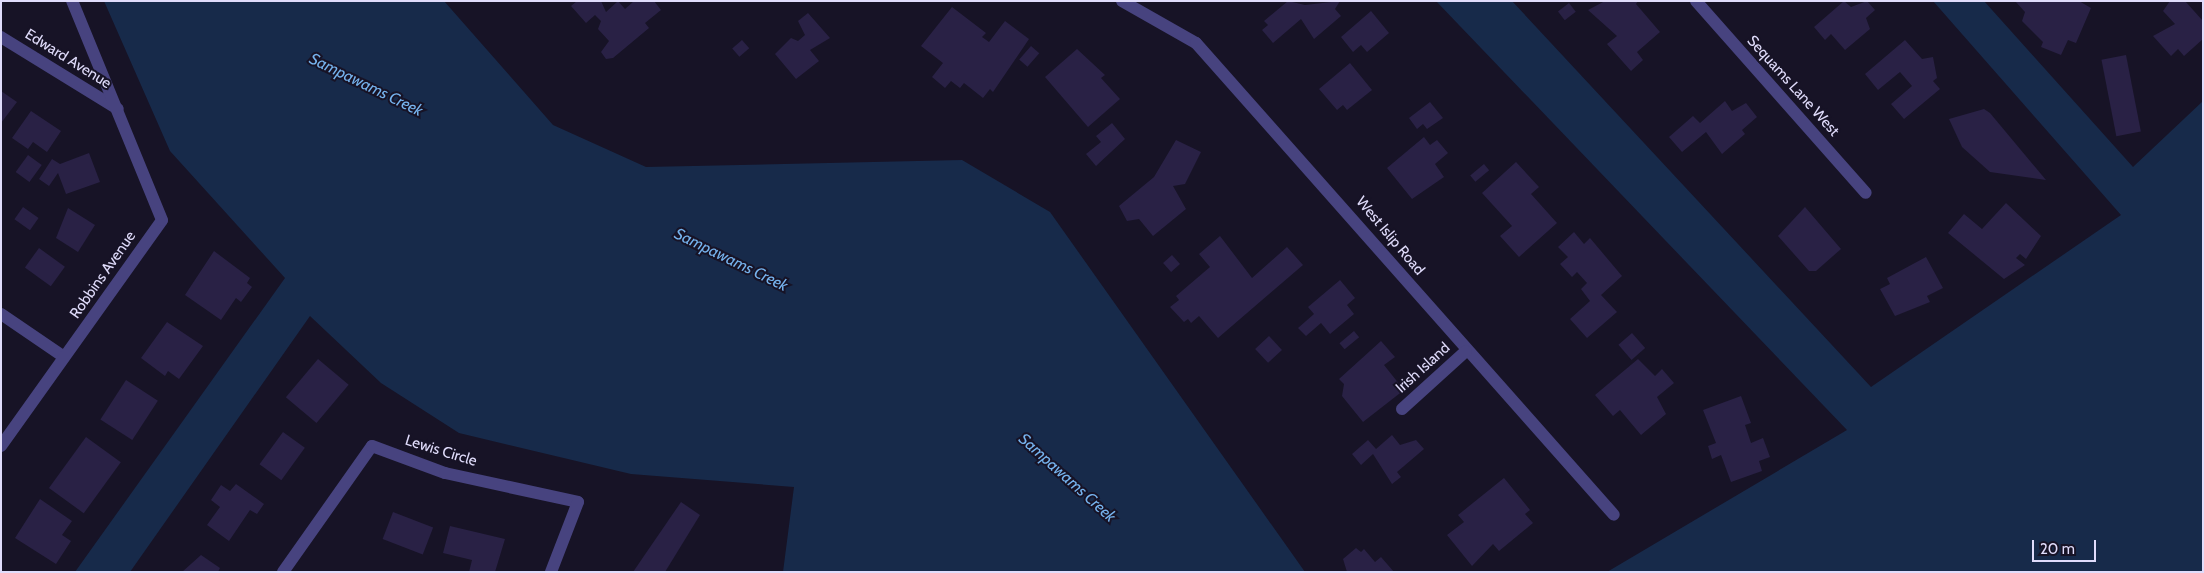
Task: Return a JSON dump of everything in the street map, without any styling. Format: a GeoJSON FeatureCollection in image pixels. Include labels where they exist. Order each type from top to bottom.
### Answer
{"type":"FeatureCollection","features":[{"type":"Feature","properties":{"kind":"street"},"geometry":{"type":"LineString","coordinates":[[72,1],[118,109]]}},
{"type":"Feature","properties":{"kind":"street","name":"West Islip Road"},"geometry":{"type":"LineString","coordinates":[[1122,1],[1196,43],[1328,188],[1466,351],[1614,515]]}},
{"type":"Feature","properties":{"kind":"street","name":"Sequams Lane West"},"geometry":{"type":"LineString","coordinates":[[1696,1],[1866,193]]}},
{"type":"Feature","properties":{"kind":"street","name":"Edward Avenue"},"geometry":{"type":"LineString","coordinates":[[1,37],[118,109]]}},
{"type":"Feature","properties":{"kind":"street","name":"Robbins Avenue"},"geometry":{"type":"LineString","coordinates":[[1,446],[162,220],[118,109]]}},
{"type":"Feature","properties":{"kind":"street"},"geometry":{"type":"LineString","coordinates":[[1,314],[64,357]]}},
{"type":"Feature","properties":{"kind":"street","name":"Irish Island"},"geometry":{"type":"LineString","coordinates":[[1402,408],[1466,351]]}},
{"type":"Feature","properties":{"kind":"street","name":"Lewis Circle"},"geometry":{"type":"LineString","coordinates":[[283,572],[372,446],[445,472],[578,502],[551,572]]}},
{"type":"Feature","properties":{"kind":"water","name":"Sampawams Creek"},"geometry":{"type":"Polygon","coordinates":[[[104,1],[444,1],[553,125],[646,167],[962,160],[1050,212],[1305,572],[783,572],[794,487],[631,474],[459,433],[381,383],[310,316],[130,572],[75,572],[285,278],[170,151],[104,1]]]}},
{"type":"Feature","properties":{"kind":"water"},"geometry":{"type":"Polygon","coordinates":[[[1436,1],[1512,1],[1871,387],[2121,215],[1933,1],[1984,1],[2133,167],[2203,101],[2203,572],[1607,572],[1847,430],[1436,1]]]}},
{"type":"Feature","properties":{"kind":"building"},"geometry":{"type":"Polygon","coordinates":[[[577,1],[601,1],[606,12],[618,1],[625,9],[634,1],[654,1],[661,10],[645,23],[649,28],[613,58],[606,59],[601,52],[609,41],[598,29],[601,21],[595,15],[586,23],[571,6],[577,1]]]}},
{"type":"Feature","properties":{"kind":"building"},"geometry":{"type":"Polygon","coordinates":[[[1288,1],[1305,5],[1340,1],[1335,9],[1341,16],[1314,39],[1301,19],[1273,43],[1262,30],[1268,25],[1264,21],[1288,1]]]}},
{"type":"Feature","properties":{"kind":"building"},"geometry":{"type":"Polygon","coordinates":[[[1605,1],[1638,1],[1636,4],[1660,32],[1637,52],[1643,60],[1631,71],[1607,44],[1617,36],[1588,10],[1605,1]]]}},
{"type":"Feature","properties":{"kind":"building"},"geometry":{"type":"Polygon","coordinates":[[[1844,1],[1851,7],[1867,1],[1875,10],[1866,18],[1870,29],[1845,50],[1831,34],[1825,40],[1814,27],[1844,1]]]}},
{"type":"Feature","properties":{"kind":"building"},"geometry":{"type":"Polygon","coordinates":[[[2015,1],[2079,1],[2091,8],[2076,43],[2068,40],[2061,55],[2041,47],[2043,42],[2022,21],[2025,12],[2015,1]]]}},
{"type":"Feature","properties":{"kind":"building"},"geometry":{"type":"Polygon","coordinates":[[[2170,1],[2185,1],[2203,21],[2203,39],[2184,56],[2178,49],[2171,56],[2153,36],[2175,24],[2163,11],[2170,1]]]}},
{"type":"Feature","properties":{"kind":"building"},"geometry":{"type":"Polygon","coordinates":[[[1569,3],[1576,12],[1565,20],[1558,12],[1569,3]]]}},
{"type":"Feature","properties":{"kind":"building"},"geometry":{"type":"Polygon","coordinates":[[[952,7],[986,33],[982,37],[989,42],[1005,21],[1029,39],[993,92],[990,89],[983,98],[964,83],[960,88],[951,81],[945,88],[932,77],[943,63],[921,46],[952,7]]]}},
{"type":"Feature","properties":{"kind":"building"},"geometry":{"type":"Polygon","coordinates":[[[1371,11],[1389,33],[1367,52],[1361,45],[1353,52],[1341,37],[1371,11]]]}},
{"type":"Feature","properties":{"kind":"building"},"geometry":{"type":"Polygon","coordinates":[[[808,13],[830,38],[810,50],[819,61],[796,79],[775,54],[791,38],[798,41],[805,35],[798,21],[808,13]]]}},
{"type":"Feature","properties":{"kind":"building"},"geometry":{"type":"Polygon","coordinates":[[[742,40],[749,48],[739,57],[732,49],[742,40]]]}},
{"type":"Feature","properties":{"kind":"building"},"geometry":{"type":"Polygon","coordinates":[[[1905,40],[1922,59],[1933,57],[1937,78],[1933,81],[1940,89],[1904,119],[1891,104],[1912,86],[1900,72],[1878,90],[1865,74],[1905,40]]]}},
{"type":"Feature","properties":{"kind":"building"},"geometry":{"type":"Polygon","coordinates":[[[1031,46],[1039,53],[1027,67],[1019,60],[1031,46]]]}},
{"type":"Feature","properties":{"kind":"building"},"geometry":{"type":"Polygon","coordinates":[[[1077,49],[1105,75],[1101,78],[1120,99],[1088,127],[1045,77],[1077,49]]]}},
{"type":"Feature","properties":{"kind":"building"},"geometry":{"type":"Polygon","coordinates":[[[2126,55],[2141,132],[2116,136],[2101,60],[2126,55]]]}},
{"type":"Feature","properties":{"kind":"building"},"geometry":{"type":"Polygon","coordinates":[[[1350,63],[1372,90],[1347,110],[1343,105],[1337,110],[1319,89],[1350,63]]]}},
{"type":"Feature","properties":{"kind":"building"},"geometry":{"type":"Polygon","coordinates":[[[1,91],[17,102],[1,123],[1,91]]]}},
{"type":"Feature","properties":{"kind":"building"},"geometry":{"type":"Polygon","coordinates":[[[1725,101],[1732,111],[1746,103],[1757,117],[1742,130],[1745,134],[1722,154],[1706,132],[1682,152],[1669,137],[1693,116],[1700,123],[1725,101]]]}},
{"type":"Feature","properties":{"kind":"building"},"geometry":{"type":"Polygon","coordinates":[[[1430,102],[1443,118],[1427,129],[1423,124],[1417,129],[1409,118],[1430,102]]]}},
{"type":"Feature","properties":{"kind":"building"},"geometry":{"type":"Polygon","coordinates":[[[1984,109],[1990,113],[2046,180],[1990,172],[1962,147],[1949,119],[1984,109]]]}},
{"type":"Feature","properties":{"kind":"building"},"geometry":{"type":"Polygon","coordinates":[[[31,111],[61,131],[47,152],[33,142],[28,149],[12,138],[31,111]]]}},
{"type":"Feature","properties":{"kind":"building"},"geometry":{"type":"Polygon","coordinates":[[[1112,123],[1125,139],[1096,166],[1086,154],[1101,142],[1096,136],[1112,123]]]}},
{"type":"Feature","properties":{"kind":"building"},"geometry":{"type":"Polygon","coordinates":[[[1424,137],[1430,145],[1437,140],[1448,153],[1435,164],[1444,177],[1412,199],[1387,168],[1424,137]]]}},
{"type":"Feature","properties":{"kind":"building"},"geometry":{"type":"Polygon","coordinates":[[[1176,140],[1201,152],[1185,184],[1173,186],[1186,209],[1153,236],[1139,219],[1127,221],[1119,206],[1154,177],[1176,140]]]}},
{"type":"Feature","properties":{"kind":"building"},"geometry":{"type":"Polygon","coordinates":[[[89,153],[100,182],[66,194],[58,173],[49,186],[39,179],[52,159],[60,164],[89,153]]]}},
{"type":"Feature","properties":{"kind":"building"},"geometry":{"type":"Polygon","coordinates":[[[28,155],[42,165],[29,182],[16,172],[28,155]]]}},
{"type":"Feature","properties":{"kind":"building"},"geometry":{"type":"Polygon","coordinates":[[[1516,162],[1539,187],[1531,194],[1557,223],[1519,257],[1500,236],[1512,226],[1482,193],[1516,162]]]}},
{"type":"Feature","properties":{"kind":"building"},"geometry":{"type":"Polygon","coordinates":[[[1484,164],[1489,170],[1475,182],[1470,176],[1484,164]]]}},
{"type":"Feature","properties":{"kind":"building"},"geometry":{"type":"Polygon","coordinates":[[[2006,203],[2041,236],[2026,259],[2020,254],[2016,258],[2025,265],[2004,279],[1948,233],[1964,214],[1982,229],[2006,203]]]}},
{"type":"Feature","properties":{"kind":"building"},"geometry":{"type":"Polygon","coordinates":[[[23,207],[39,218],[30,230],[14,219],[23,207]]]}},
{"type":"Feature","properties":{"kind":"building"},"geometry":{"type":"Polygon","coordinates":[[[1805,207],[1841,249],[1816,271],[1809,271],[1778,236],[1805,207]]]}},
{"type":"Feature","properties":{"kind":"building"},"geometry":{"type":"Polygon","coordinates":[[[68,208],[95,225],[78,252],[56,238],[68,208]]]}},
{"type":"Feature","properties":{"kind":"building"},"geometry":{"type":"Polygon","coordinates":[[[1574,232],[1584,244],[1590,238],[1622,276],[1601,295],[1617,312],[1587,338],[1570,319],[1590,301],[1581,289],[1587,283],[1577,272],[1572,277],[1560,264],[1568,257],[1558,247],[1574,232]]]}},
{"type":"Feature","properties":{"kind":"building"},"geometry":{"type":"Polygon","coordinates":[[[1220,236],[1252,278],[1287,247],[1303,265],[1218,338],[1199,316],[1191,323],[1188,319],[1184,322],[1170,307],[1179,300],[1176,296],[1210,267],[1199,254],[1220,236]]]}},
{"type":"Feature","properties":{"kind":"building"},"geometry":{"type":"Polygon","coordinates":[[[39,248],[65,267],[51,286],[25,267],[39,248]]]}},
{"type":"Feature","properties":{"kind":"building"},"geometry":{"type":"Polygon","coordinates":[[[214,251],[250,278],[247,283],[252,287],[241,302],[236,298],[221,320],[185,295],[214,251]]]}},
{"type":"Feature","properties":{"kind":"building"},"geometry":{"type":"Polygon","coordinates":[[[1172,255],[1180,264],[1171,272],[1163,263],[1172,255]]]}},
{"type":"Feature","properties":{"kind":"building"},"geometry":{"type":"Polygon","coordinates":[[[1926,257],[1943,288],[1927,296],[1930,302],[1895,316],[1880,289],[1890,284],[1887,278],[1926,257]]]}},
{"type":"Feature","properties":{"kind":"building"},"geometry":{"type":"Polygon","coordinates":[[[1340,280],[1355,298],[1347,305],[1354,314],[1330,334],[1321,323],[1306,336],[1298,328],[1314,314],[1308,307],[1340,280]]]}},
{"type":"Feature","properties":{"kind":"building"},"geometry":{"type":"Polygon","coordinates":[[[167,322],[203,346],[179,379],[168,371],[165,376],[141,358],[167,322]]]}},
{"type":"Feature","properties":{"kind":"building"},"geometry":{"type":"Polygon","coordinates":[[[1354,331],[1359,337],[1345,349],[1339,343],[1354,331]]]}},
{"type":"Feature","properties":{"kind":"building"},"geometry":{"type":"Polygon","coordinates":[[[1632,333],[1645,348],[1632,360],[1618,345],[1632,333]]]}},
{"type":"Feature","properties":{"kind":"building"},"geometry":{"type":"Polygon","coordinates":[[[1269,336],[1282,350],[1268,363],[1255,349],[1269,336]]]}},
{"type":"Feature","properties":{"kind":"building"},"geometry":{"type":"Polygon","coordinates":[[[1381,341],[1395,357],[1384,365],[1404,390],[1363,422],[1342,396],[1344,384],[1339,379],[1381,341]]]}},
{"type":"Feature","properties":{"kind":"building"},"geometry":{"type":"Polygon","coordinates":[[[318,359],[349,385],[317,423],[286,397],[318,359]]]}},
{"type":"Feature","properties":{"kind":"building"},"geometry":{"type":"Polygon","coordinates":[[[1638,359],[1655,376],[1662,369],[1674,383],[1657,397],[1666,414],[1641,435],[1620,410],[1613,416],[1595,395],[1638,359]]]}},
{"type":"Feature","properties":{"kind":"building"},"geometry":{"type":"Polygon","coordinates":[[[126,380],[158,401],[132,440],[100,419],[126,380]]]}},
{"type":"Feature","properties":{"kind":"building"},"geometry":{"type":"Polygon","coordinates":[[[1741,396],[1751,423],[1745,425],[1751,443],[1763,438],[1770,457],[1759,461],[1762,471],[1731,482],[1721,455],[1712,459],[1708,446],[1716,443],[1703,410],[1741,396]]]}},
{"type":"Feature","properties":{"kind":"building"},"geometry":{"type":"Polygon","coordinates":[[[283,432],[305,448],[281,480],[259,464],[283,432]]]}},
{"type":"Feature","properties":{"kind":"building"},"geometry":{"type":"Polygon","coordinates":[[[1392,435],[1400,445],[1416,440],[1424,449],[1397,472],[1401,477],[1392,484],[1373,454],[1361,465],[1352,454],[1368,440],[1376,449],[1392,435]]]}},
{"type":"Feature","properties":{"kind":"building"},"geometry":{"type":"Polygon","coordinates":[[[86,437],[121,462],[84,513],[49,488],[86,437]]]}},
{"type":"Feature","properties":{"kind":"building"},"geometry":{"type":"Polygon","coordinates":[[[1504,478],[1530,510],[1525,514],[1533,523],[1499,551],[1493,544],[1472,566],[1447,535],[1464,522],[1458,515],[1504,478]]]}},
{"type":"Feature","properties":{"kind":"building"},"geometry":{"type":"Polygon","coordinates":[[[236,484],[264,504],[257,514],[250,510],[229,541],[207,525],[220,507],[211,500],[221,485],[230,491],[236,484]]]}},
{"type":"Feature","properties":{"kind":"building"},"geometry":{"type":"Polygon","coordinates":[[[40,499],[72,521],[62,535],[71,541],[56,564],[15,538],[40,499]]]}},
{"type":"Feature","properties":{"kind":"building"},"geometry":{"type":"Polygon","coordinates":[[[681,502],[700,515],[665,572],[633,572],[681,502]]]}},
{"type":"Feature","properties":{"kind":"building"},"geometry":{"type":"Polygon","coordinates":[[[393,512],[433,527],[423,554],[383,539],[393,512]]]}},
{"type":"Feature","properties":{"kind":"building"},"geometry":{"type":"Polygon","coordinates":[[[450,526],[505,539],[495,572],[469,572],[472,560],[443,553],[450,526]]]}},
{"type":"Feature","properties":{"kind":"building"},"geometry":{"type":"Polygon","coordinates":[[[1356,548],[1361,552],[1364,549],[1375,562],[1381,557],[1394,572],[1347,572],[1343,559],[1356,548]]]}},
{"type":"Feature","properties":{"kind":"building"},"geometry":{"type":"Polygon","coordinates":[[[201,555],[220,568],[218,572],[182,572],[201,555]]]}}]}
